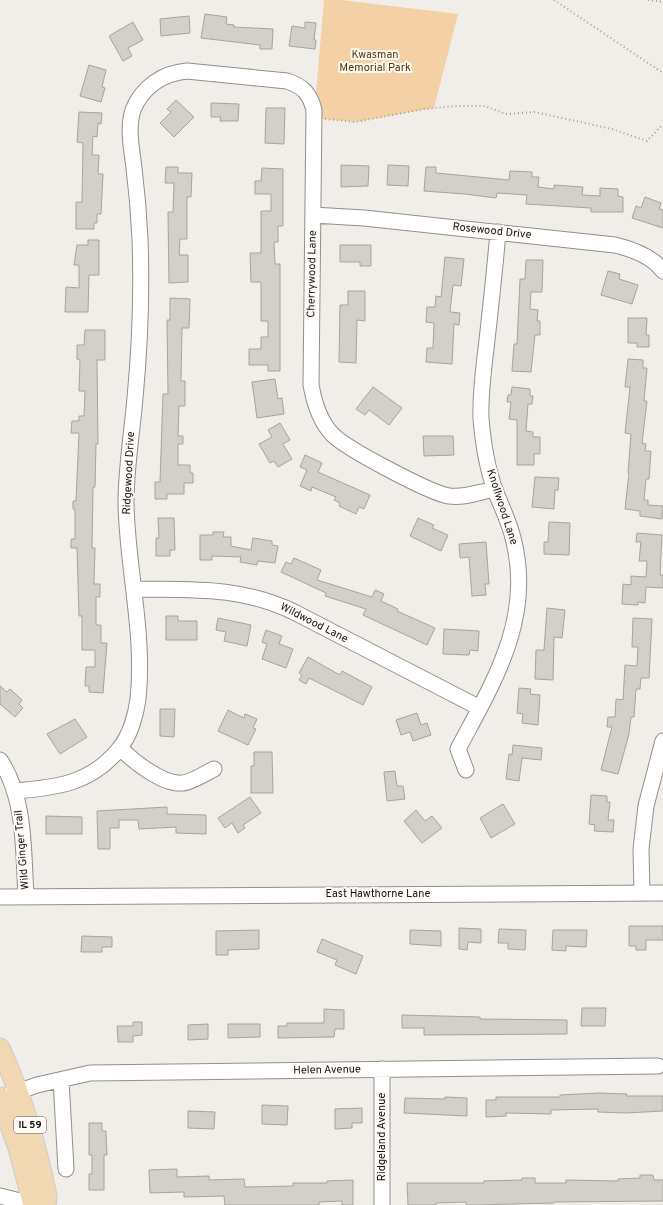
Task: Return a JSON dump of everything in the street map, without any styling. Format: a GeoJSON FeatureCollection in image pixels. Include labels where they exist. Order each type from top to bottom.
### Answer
{"type":"FeatureCollection","features":[{"type":"Feature","properties":{"kind":"main road","name":"IL 59"},"geometry":{"type":"LineString","coordinates":[[0,1048],[19,1091],[41,1165],[48,1196],[37,1205],[0,1098]]}},
{"type":"Feature","properties":{"kind":"street","name":"Cherrywood Lane"},"geometry":{"type":"LineString","coordinates":[[153,83],[172,74],[187,71],[287,81],[296,83],[305,90],[312,103],[314,118],[311,385],[314,401],[320,416],[332,434],[360,453],[438,493],[457,496],[495,489]]}},
{"type":"Feature","properties":{"kind":"street","name":"Ridgewood Drive"},"geometry":{"type":"LineString","coordinates":[[14,791],[54,788],[77,781],[93,772],[120,748],[132,724],[138,699],[139,647],[127,529],[126,486],[138,356],[141,280],[138,205],[130,128],[136,105],[147,87],[153,83]]}},
{"type":"Feature","properties":{"kind":"street","name":"Rosewood Drive"},"geometry":{"type":"LineString","coordinates":[[313,215],[364,218],[615,244],[628,248],[659,265],[663,270]]}},
{"type":"Feature","properties":{"kind":"street","name":"Knollwood Lane"},"geometry":{"type":"LineString","coordinates":[[466,770],[458,749],[506,654],[518,607],[518,564],[514,539],[495,489],[484,441],[481,401],[498,232]]}},
{"type":"Feature","properties":{"kind":"street","name":"Wildwood Lane"},"geometry":{"type":"LineString","coordinates":[[134,589],[224,591],[268,600],[301,615],[480,708]]}},
{"type":"Feature","properties":{"kind":"street"},"geometry":{"type":"LineString","coordinates":[[642,893],[642,849],[646,806],[663,742]]}},
{"type":"Feature","properties":{"kind":"street"},"geometry":{"type":"LineString","coordinates":[[120,748],[135,764],[162,778],[182,783],[214,769]]}},
{"type":"Feature","properties":{"kind":"street","name":"Wild Ginger Trail"},"geometry":{"type":"LineString","coordinates":[[0,760],[14,791],[19,811],[23,841],[26,896]]}},
{"type":"Feature","properties":{"kind":"street","name":"East Hawthorne Lane"},"geometry":{"type":"LineString","coordinates":[[0,897],[663,892]]}},
{"type":"Feature","properties":{"kind":"street","name":"Helen Avenue"},"geometry":{"type":"LineString","coordinates":[[0,1098],[19,1091],[90,1073],[658,1066]]}},
{"type":"Feature","properties":{"kind":"street","name":"Ridgeland Avenue"},"geometry":{"type":"LineString","coordinates":[[382,1069],[382,1205]]}},
{"type":"Feature","properties":{"kind":"street"},"geometry":{"type":"LineString","coordinates":[[61,1080],[66,1169]]}},
{"type":"Feature","properties":{"kind":"street"},"geometry":{"type":"LineString","coordinates":[[0,1196],[37,1205]]}},
{"type":"Feature","properties":{"kind":"path"},"geometry":{"type":"LineString","coordinates":[[554,0],[663,73]]}},
{"type":"Feature","properties":{"kind":"path"},"geometry":{"type":"LineString","coordinates":[[648,0],[663,2]]}},
{"type":"Feature","properties":{"kind":"path"},"geometry":{"type":"LineString","coordinates":[[314,118],[355,122],[424,109],[457,106],[485,106],[506,114],[535,112],[612,129],[647,142],[663,124]]}},
{"type":"Feature","properties":{"kind":"green space","name":"Kwasman Memorial Park"},"geometry":{"type":"Polygon","coordinates":[[[324,0],[341,0],[458,14],[434,108],[355,122],[314,118],[324,0]]]}},
{"type":"Feature","properties":{"kind":"building"},"geometry":{"type":"Polygon","coordinates":[[[205,14],[227,17],[226,24],[234,25],[234,27],[273,29],[272,49],[260,49],[260,45],[201,38],[205,14]]]}},
{"type":"Feature","properties":{"kind":"building"},"geometry":{"type":"Polygon","coordinates":[[[189,16],[190,33],[161,36],[160,19],[189,16]]]}},
{"type":"Feature","properties":{"kind":"building"},"geometry":{"type":"Polygon","coordinates":[[[133,22],[143,40],[128,48],[132,56],[123,61],[109,36],[133,22]]]}},
{"type":"Feature","properties":{"kind":"building"},"geometry":{"type":"Polygon","coordinates":[[[305,22],[316,23],[314,40],[316,40],[315,49],[289,46],[292,26],[305,28],[305,22]]]}},
{"type":"Feature","properties":{"kind":"building"},"geometry":{"type":"Polygon","coordinates":[[[89,65],[106,70],[102,87],[105,88],[101,102],[80,96],[89,65]]]}},
{"type":"Feature","properties":{"kind":"building"},"geometry":{"type":"Polygon","coordinates":[[[176,100],[194,117],[174,137],[160,123],[171,112],[167,109],[176,100]]]}},
{"type":"Feature","properties":{"kind":"building"},"geometry":{"type":"Polygon","coordinates":[[[211,103],[239,104],[238,121],[220,121],[221,117],[211,117],[211,103]]]}},
{"type":"Feature","properties":{"kind":"building"},"geometry":{"type":"Polygon","coordinates":[[[266,108],[285,108],[284,144],[265,143],[266,108]]]}},
{"type":"Feature","properties":{"kind":"building"},"geometry":{"type":"Polygon","coordinates":[[[79,112],[102,113],[101,124],[98,123],[97,137],[93,136],[92,155],[99,155],[98,174],[103,174],[101,214],[97,214],[97,223],[94,223],[94,229],[76,229],[76,202],[82,202],[83,143],[77,142],[79,112]]]}},
{"type":"Feature","properties":{"kind":"building"},"geometry":{"type":"Polygon","coordinates":[[[341,165],[369,166],[368,186],[341,187],[341,165]]]}},
{"type":"Feature","properties":{"kind":"building"},"geometry":{"type":"Polygon","coordinates":[[[388,165],[409,166],[408,186],[387,185],[388,165]]]}},
{"type":"Feature","properties":{"kind":"building"},"geometry":{"type":"Polygon","coordinates":[[[166,167],[178,167],[178,173],[192,173],[191,197],[187,197],[187,239],[180,239],[179,255],[188,255],[188,282],[169,283],[168,212],[173,212],[174,183],[165,183],[166,167]]]}},
{"type":"Feature","properties":{"kind":"building"},"geometry":{"type":"Polygon","coordinates":[[[426,167],[436,167],[436,173],[509,180],[510,171],[532,172],[532,177],[539,177],[538,187],[554,189],[554,185],[583,187],[582,195],[600,196],[600,188],[618,189],[618,196],[623,197],[623,212],[591,212],[591,208],[526,204],[527,195],[497,193],[496,198],[424,191],[426,167]]]}},
{"type":"Feature","properties":{"kind":"building"},"geometry":{"type":"Polygon","coordinates":[[[262,168],[283,169],[283,226],[278,226],[278,242],[274,242],[275,264],[280,264],[280,371],[268,371],[268,365],[249,365],[249,349],[261,349],[261,337],[268,337],[268,321],[261,321],[261,282],[251,282],[250,253],[261,253],[261,211],[271,211],[271,194],[255,194],[255,181],[261,181],[262,168]]]}},
{"type":"Feature","properties":{"kind":"building"},"geometry":{"type":"Polygon","coordinates":[[[645,197],[661,203],[659,209],[663,210],[663,228],[632,218],[636,206],[641,208],[645,197]]]}},
{"type":"Feature","properties":{"kind":"building"},"geometry":{"type":"Polygon","coordinates":[[[88,240],[99,240],[99,275],[89,275],[88,312],[65,312],[66,287],[79,288],[79,265],[74,265],[77,245],[88,245],[88,240]]]}},
{"type":"Feature","properties":{"kind":"building"},"geometry":{"type":"Polygon","coordinates":[[[340,245],[371,245],[371,266],[360,266],[360,262],[340,262],[340,245]]]}},
{"type":"Feature","properties":{"kind":"building"},"geometry":{"type":"Polygon","coordinates":[[[445,257],[464,259],[461,286],[453,285],[450,312],[460,313],[459,325],[454,324],[452,364],[426,362],[427,348],[433,348],[434,323],[426,322],[427,307],[435,307],[436,296],[441,297],[445,257]]]}},
{"type":"Feature","properties":{"kind":"building"},"geometry":{"type":"Polygon","coordinates":[[[526,260],[543,260],[542,292],[531,292],[530,309],[538,310],[537,321],[540,321],[540,335],[535,335],[531,372],[512,371],[514,344],[517,344],[520,279],[525,279],[526,260]]]}},
{"type":"Feature","properties":{"kind":"building"},"geometry":{"type":"Polygon","coordinates":[[[608,271],[620,274],[619,279],[638,285],[632,304],[601,295],[608,271]]]}},
{"type":"Feature","properties":{"kind":"building"},"geometry":{"type":"Polygon","coordinates":[[[348,291],[365,291],[365,321],[357,320],[356,363],[339,362],[340,305],[348,305],[348,291]]]}},
{"type":"Feature","properties":{"kind":"building"},"geometry":{"type":"Polygon","coordinates":[[[170,298],[190,299],[189,328],[182,328],[181,381],[185,381],[185,406],[179,406],[178,436],[183,436],[183,444],[178,444],[178,465],[190,465],[190,473],[193,473],[193,483],[184,483],[184,494],[167,494],[167,499],[155,499],[155,482],[160,482],[163,394],[168,394],[167,320],[170,320],[170,298]]]}},
{"type":"Feature","properties":{"kind":"building"},"geometry":{"type":"Polygon","coordinates":[[[628,318],[647,318],[646,335],[649,335],[649,347],[637,347],[637,343],[628,343],[628,318]]]}},
{"type":"Feature","properties":{"kind":"building"},"geometry":{"type":"Polygon","coordinates":[[[85,330],[105,330],[105,360],[97,360],[98,444],[96,444],[95,487],[93,487],[92,548],[95,548],[94,584],[100,584],[100,597],[96,597],[96,625],[101,625],[101,643],[107,643],[103,693],[89,692],[89,686],[85,686],[86,667],[95,667],[95,650],[82,650],[82,616],[79,616],[77,548],[71,548],[71,539],[75,539],[75,509],[73,509],[73,501],[76,501],[79,433],[71,433],[72,421],[79,421],[79,416],[84,416],[85,391],[79,391],[80,360],[77,359],[77,345],[84,345],[85,330]]]}},
{"type":"Feature","properties":{"kind":"building"},"geometry":{"type":"Polygon","coordinates":[[[628,359],[643,360],[643,368],[647,368],[644,401],[647,401],[642,443],[646,444],[645,451],[651,451],[649,479],[646,479],[644,500],[648,500],[648,505],[663,506],[662,519],[640,516],[640,511],[625,509],[631,434],[625,433],[630,387],[625,387],[628,359]]]}},
{"type":"Feature","properties":{"kind":"building"},"geometry":{"type":"Polygon","coordinates":[[[275,379],[278,399],[282,398],[284,414],[257,418],[252,382],[275,379]]]}},
{"type":"Feature","properties":{"kind":"building"},"geometry":{"type":"Polygon","coordinates":[[[373,387],[402,408],[389,425],[369,410],[365,415],[356,409],[373,387]]]}},
{"type":"Feature","properties":{"kind":"building"},"geometry":{"type":"Polygon","coordinates":[[[512,387],[530,389],[530,396],[533,396],[532,404],[528,404],[526,431],[533,432],[533,437],[540,437],[540,454],[534,454],[534,465],[517,465],[517,420],[509,419],[511,402],[507,402],[508,395],[511,395],[512,387]]]}},
{"type":"Feature","properties":{"kind":"building"},"geometry":{"type":"Polygon","coordinates":[[[280,423],[290,440],[283,444],[292,459],[278,467],[274,461],[270,463],[259,444],[272,437],[268,430],[280,423]]]}},
{"type":"Feature","properties":{"kind":"building"},"geometry":{"type":"Polygon","coordinates":[[[423,436],[453,436],[454,455],[424,456],[423,436]]]}},
{"type":"Feature","properties":{"kind":"building"},"geometry":{"type":"Polygon","coordinates":[[[305,455],[322,463],[318,472],[370,495],[364,509],[359,507],[356,514],[339,506],[340,503],[334,500],[336,497],[312,487],[311,491],[300,486],[307,470],[300,467],[305,455]]]}},
{"type":"Feature","properties":{"kind":"building"},"geometry":{"type":"Polygon","coordinates":[[[535,477],[559,478],[558,490],[555,490],[554,509],[532,507],[535,477]]]}},
{"type":"Feature","properties":{"kind":"building"},"geometry":{"type":"Polygon","coordinates":[[[158,518],[174,518],[175,550],[170,550],[170,556],[156,556],[156,538],[159,538],[158,518]]]}},
{"type":"Feature","properties":{"kind":"building"},"geometry":{"type":"Polygon","coordinates":[[[418,518],[434,525],[432,528],[448,535],[441,551],[410,536],[418,518]]]}},
{"type":"Feature","properties":{"kind":"building"},"geometry":{"type":"Polygon","coordinates":[[[549,522],[570,523],[569,555],[544,554],[544,542],[548,542],[549,522]]]}},
{"type":"Feature","properties":{"kind":"building"},"geometry":{"type":"Polygon","coordinates":[[[213,532],[224,532],[223,537],[231,537],[231,546],[251,550],[253,538],[272,541],[272,545],[278,546],[275,563],[258,561],[257,565],[240,562],[241,557],[212,556],[212,560],[200,560],[200,535],[213,535],[213,532]]]}},
{"type":"Feature","properties":{"kind":"building"},"geometry":{"type":"Polygon","coordinates":[[[637,533],[662,535],[660,575],[663,575],[663,588],[646,587],[645,603],[638,602],[638,605],[622,604],[623,584],[631,585],[631,576],[646,577],[647,561],[639,561],[641,542],[636,542],[637,533]]]}},
{"type":"Feature","properties":{"kind":"building"},"geometry":{"type":"Polygon","coordinates":[[[486,542],[489,584],[485,584],[486,595],[472,596],[469,557],[460,558],[459,544],[486,542]]]}},
{"type":"Feature","properties":{"kind":"building"},"geometry":{"type":"Polygon","coordinates":[[[294,558],[321,570],[317,580],[372,597],[375,590],[384,594],[381,601],[398,609],[397,611],[435,628],[427,645],[363,615],[366,609],[325,596],[326,593],[281,572],[286,562],[291,564],[294,558]]]}},
{"type":"Feature","properties":{"kind":"building"},"geometry":{"type":"Polygon","coordinates":[[[547,608],[565,610],[562,638],[554,637],[553,680],[535,679],[536,650],[544,650],[547,608]]]}},
{"type":"Feature","properties":{"kind":"building"},"geometry":{"type":"Polygon","coordinates":[[[166,616],[178,616],[178,621],[197,621],[197,640],[166,640],[166,616]]]}},
{"type":"Feature","properties":{"kind":"building"},"geometry":{"type":"Polygon","coordinates":[[[218,618],[251,625],[247,646],[224,641],[226,632],[216,630],[218,618]]]}},
{"type":"Feature","properties":{"kind":"building"},"geometry":{"type":"Polygon","coordinates":[[[633,618],[652,619],[649,678],[641,678],[640,689],[636,689],[634,717],[631,717],[629,734],[618,774],[601,770],[612,727],[607,727],[608,717],[615,717],[616,699],[623,700],[625,665],[637,666],[638,647],[632,647],[633,618]]]}},
{"type":"Feature","properties":{"kind":"building"},"geometry":{"type":"Polygon","coordinates":[[[444,629],[479,631],[478,651],[470,650],[469,655],[443,654],[444,629]]]}},
{"type":"Feature","properties":{"kind":"building"},"geometry":{"type":"Polygon","coordinates":[[[266,630],[282,636],[279,644],[293,649],[286,668],[262,659],[267,644],[262,642],[266,630]]]}},
{"type":"Feature","properties":{"kind":"building"},"geometry":{"type":"Polygon","coordinates":[[[308,657],[340,675],[342,671],[372,687],[363,705],[309,678],[306,684],[299,680],[302,675],[299,673],[308,657]]]}},
{"type":"Feature","properties":{"kind":"building"},"geometry":{"type":"Polygon","coordinates":[[[0,686],[7,692],[10,689],[22,700],[19,704],[23,708],[15,717],[0,704],[0,686]]]}},
{"type":"Feature","properties":{"kind":"building"},"geometry":{"type":"Polygon","coordinates":[[[519,688],[531,689],[530,694],[540,695],[538,725],[522,723],[523,714],[517,713],[519,688]]]}},
{"type":"Feature","properties":{"kind":"building"},"geometry":{"type":"Polygon","coordinates":[[[160,709],[175,709],[174,737],[160,736],[160,709]]]}},
{"type":"Feature","properties":{"kind":"building"},"geometry":{"type":"Polygon","coordinates":[[[228,710],[244,718],[245,714],[257,719],[253,728],[256,729],[248,745],[218,731],[228,710]]]}},
{"type":"Feature","properties":{"kind":"building"},"geometry":{"type":"Polygon","coordinates":[[[417,713],[421,725],[427,723],[431,735],[413,741],[410,732],[401,735],[396,720],[417,713]]]}},
{"type":"Feature","properties":{"kind":"building"},"geometry":{"type":"Polygon","coordinates":[[[75,719],[87,737],[60,754],[47,734],[75,719]]]}},
{"type":"Feature","properties":{"kind":"building"},"geometry":{"type":"Polygon","coordinates":[[[513,745],[542,748],[541,760],[522,758],[519,781],[506,779],[509,754],[512,755],[513,745]]]}},
{"type":"Feature","properties":{"kind":"building"},"geometry":{"type":"Polygon","coordinates":[[[254,752],[272,752],[273,793],[251,793],[251,766],[254,766],[254,752]]]}},
{"type":"Feature","properties":{"kind":"building"},"geometry":{"type":"Polygon","coordinates":[[[395,771],[397,786],[403,786],[405,799],[387,801],[384,772],[395,771]]]}},
{"type":"Feature","properties":{"kind":"building"},"geometry":{"type":"Polygon","coordinates":[[[591,795],[607,796],[607,802],[610,802],[608,820],[614,820],[613,832],[594,831],[595,825],[589,824],[591,795]]]}},
{"type":"Feature","properties":{"kind":"building"},"geometry":{"type":"Polygon","coordinates":[[[250,797],[261,813],[243,825],[245,828],[238,833],[232,823],[225,828],[218,818],[250,797]]]}},
{"type":"Feature","properties":{"kind":"building"},"geometry":{"type":"Polygon","coordinates":[[[503,804],[515,824],[491,838],[480,818],[503,804]]]}},
{"type":"Feature","properties":{"kind":"building"},"geometry":{"type":"Polygon","coordinates":[[[167,807],[167,814],[206,815],[206,834],[176,833],[176,827],[139,829],[138,820],[119,820],[119,828],[110,828],[110,849],[98,849],[97,811],[167,807]]]}},
{"type":"Feature","properties":{"kind":"building"},"geometry":{"type":"Polygon","coordinates":[[[416,810],[425,821],[432,816],[442,828],[422,843],[404,821],[416,810]]]}},
{"type":"Feature","properties":{"kind":"building"},"geometry":{"type":"Polygon","coordinates":[[[46,816],[82,817],[82,834],[46,834],[46,816]]]}},
{"type":"Feature","properties":{"kind":"building"},"geometry":{"type":"Polygon","coordinates":[[[629,926],[663,926],[663,940],[646,940],[646,950],[636,950],[636,946],[629,946],[629,926]]]}},
{"type":"Feature","properties":{"kind":"building"},"geometry":{"type":"Polygon","coordinates":[[[459,928],[481,929],[481,943],[468,942],[467,950],[459,949],[459,928]]]}},
{"type":"Feature","properties":{"kind":"building"},"geometry":{"type":"Polygon","coordinates":[[[499,929],[526,930],[525,950],[508,949],[508,943],[498,943],[499,929]]]}},
{"type":"Feature","properties":{"kind":"building"},"geometry":{"type":"Polygon","coordinates":[[[259,930],[259,949],[228,950],[228,955],[216,955],[216,931],[259,930]]]}},
{"type":"Feature","properties":{"kind":"building"},"geometry":{"type":"Polygon","coordinates":[[[410,930],[441,931],[441,946],[410,944],[410,930]]]}},
{"type":"Feature","properties":{"kind":"building"},"geometry":{"type":"Polygon","coordinates":[[[553,930],[587,930],[586,947],[566,946],[566,951],[552,950],[553,930]]]}},
{"type":"Feature","properties":{"kind":"building"},"geometry":{"type":"Polygon","coordinates":[[[82,936],[112,937],[112,947],[102,947],[102,952],[81,952],[82,936]]]}},
{"type":"Feature","properties":{"kind":"building"},"geometry":{"type":"Polygon","coordinates":[[[322,939],[363,956],[356,974],[335,965],[337,960],[317,952],[322,939]]]}},
{"type":"Feature","properties":{"kind":"building"},"geometry":{"type":"Polygon","coordinates":[[[582,1008],[606,1008],[605,1026],[581,1026],[582,1008]]]}},
{"type":"Feature","properties":{"kind":"building"},"geometry":{"type":"Polygon","coordinates":[[[324,1009],[344,1010],[344,1029],[335,1029],[334,1037],[278,1038],[278,1026],[287,1026],[287,1023],[324,1023],[324,1009]]]}},
{"type":"Feature","properties":{"kind":"building"},"geometry":{"type":"Polygon","coordinates":[[[402,1015],[480,1017],[480,1019],[567,1020],[567,1034],[424,1035],[424,1028],[402,1028],[402,1015]]]}},
{"type":"Feature","properties":{"kind":"building"},"geometry":{"type":"Polygon","coordinates":[[[133,1022],[142,1022],[142,1035],[133,1036],[133,1042],[118,1042],[117,1026],[133,1026],[133,1022]]]}},
{"type":"Feature","properties":{"kind":"building"},"geometry":{"type":"Polygon","coordinates":[[[208,1024],[208,1039],[188,1040],[188,1025],[208,1024]]]}},
{"type":"Feature","properties":{"kind":"building"},"geometry":{"type":"Polygon","coordinates":[[[228,1024],[260,1024],[260,1037],[228,1038],[228,1024]]]}},
{"type":"Feature","properties":{"kind":"building"},"geometry":{"type":"Polygon","coordinates":[[[599,1093],[627,1094],[626,1096],[663,1096],[663,1111],[626,1113],[598,1112],[598,1109],[551,1110],[551,1114],[506,1113],[506,1116],[486,1117],[486,1100],[496,1100],[496,1097],[560,1097],[560,1095],[599,1093]]]}},
{"type":"Feature","properties":{"kind":"building"},"geometry":{"type":"Polygon","coordinates":[[[445,1097],[467,1098],[467,1116],[404,1113],[405,1098],[445,1099],[445,1097]]]}},
{"type":"Feature","properties":{"kind":"building"},"geometry":{"type":"Polygon","coordinates":[[[262,1105],[288,1106],[287,1125],[262,1124],[262,1105]]]}},
{"type":"Feature","properties":{"kind":"building"},"geometry":{"type":"Polygon","coordinates":[[[362,1108],[362,1123],[352,1123],[352,1128],[335,1129],[335,1109],[362,1108]]]}},
{"type":"Feature","properties":{"kind":"building"},"geometry":{"type":"Polygon","coordinates":[[[188,1111],[215,1112],[214,1129],[188,1128],[188,1111]]]}},
{"type":"Feature","properties":{"kind":"building"},"geometry":{"type":"Polygon","coordinates":[[[89,1123],[102,1123],[102,1131],[106,1131],[107,1155],[104,1155],[104,1190],[89,1190],[89,1174],[92,1174],[92,1155],[89,1155],[89,1123]]]}},
{"type":"Feature","properties":{"kind":"building"},"geometry":{"type":"Polygon","coordinates":[[[177,1169],[177,1177],[209,1176],[209,1180],[244,1179],[245,1187],[293,1186],[293,1183],[327,1183],[327,1181],[353,1180],[353,1205],[342,1205],[342,1201],[319,1202],[319,1205],[225,1205],[224,1196],[184,1197],[184,1192],[150,1193],[149,1170],[177,1169]]]}},
{"type":"Feature","properties":{"kind":"building"},"geometry":{"type":"Polygon","coordinates":[[[640,1175],[653,1175],[654,1180],[663,1180],[663,1201],[554,1202],[476,1205],[466,1205],[466,1202],[436,1203],[436,1205],[408,1205],[407,1183],[484,1183],[484,1181],[522,1180],[522,1178],[535,1178],[535,1183],[566,1183],[566,1180],[618,1181],[618,1179],[640,1178],[640,1175]]]}}]}
